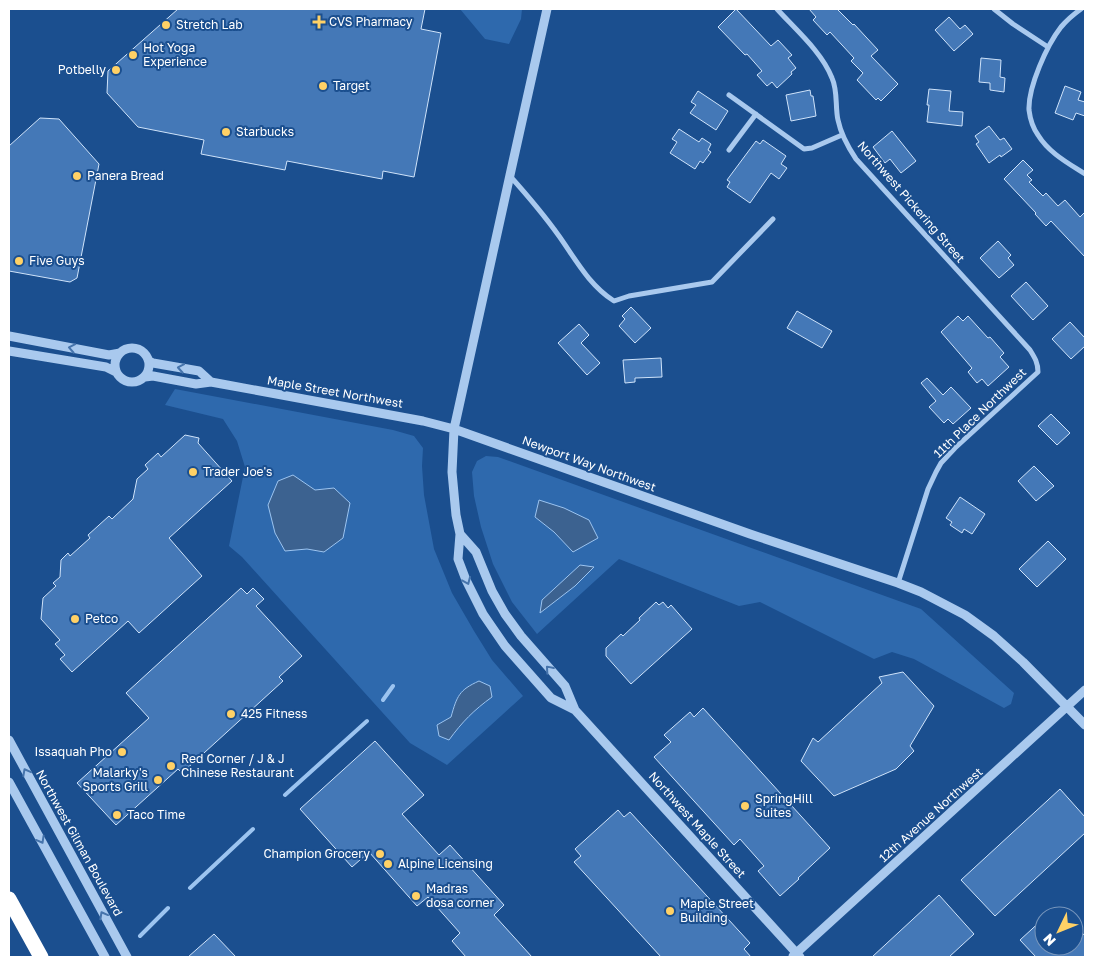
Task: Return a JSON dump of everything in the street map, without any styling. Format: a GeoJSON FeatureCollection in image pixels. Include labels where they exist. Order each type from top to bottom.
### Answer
{"type":"FeatureCollection","features":[{"type":"Feature","properties":{"kind":"highway"},"geometry":{"type":"LineString","coordinates":[[9,899],[41,957]]}},
{"type":"Feature","properties":{"kind":"highway"},"geometry":{"type":"LineString","coordinates":[[9,908],[31,957]]}},
{"type":"Feature","properties":{"kind":"street"},"geometry":{"type":"LineString","coordinates":[[454,429],[548,9]]}},
{"type":"Feature","properties":{"kind":"street","name":"Northwest Pickering Street"},"geometry":{"type":"LineString","coordinates":[[777,9],[821,58],[828,69],[833,80],[838,121],[842,135],[856,159],[1030,350],[1036,359],[1038,372]]}},
{"type":"Feature","properties":{"kind":"street"},"geometry":{"type":"LineString","coordinates":[[994,9],[1048,47]]}},
{"type":"Feature","properties":{"kind":"street"},"geometry":{"type":"LineString","coordinates":[[1081,9],[1061,28],[1048,47],[1036,78],[1029,109],[1033,126],[1047,147],[1058,157],[1085,174]]}},
{"type":"Feature","properties":{"kind":"street"},"geometry":{"type":"LineString","coordinates":[[729,95],[804,149],[812,148],[842,135]]}},
{"type":"Feature","properties":{"kind":"street"},"geometry":{"type":"LineString","coordinates":[[730,150],[756,114]]}},
{"type":"Feature","properties":{"kind":"street"},"geometry":{"type":"LineString","coordinates":[[510,175],[539,209],[593,285],[614,301],[630,296],[712,282],[773,219]]}},
{"type":"Feature","properties":{"kind":"street"},"geometry":{"type":"LineString","coordinates":[[9,336],[109,355],[120,353]]}},
{"type":"Feature","properties":{"kind":"street"},"geometry":{"type":"LineString","coordinates":[[134,348],[144,352],[149,361],[148,372],[140,381],[129,383],[120,378],[116,372],[116,357],[127,349],[134,348]]}},
{"type":"Feature","properties":{"kind":"street"},"geometry":{"type":"LineString","coordinates":[[9,351],[106,367],[116,372]]}},
{"type":"Feature","properties":{"kind":"street","name":"Maple Street Northwest"},"geometry":{"type":"LineString","coordinates":[[149,361],[199,371],[211,382]]}},
{"type":"Feature","properties":{"kind":"street","name":"11th Place Northwest"},"geometry":{"type":"LineString","coordinates":[[898,583],[928,489],[941,463],[1038,372]]}},
{"type":"Feature","properties":{"kind":"street","name":"Maple Street Northwest"},"geometry":{"type":"LineString","coordinates":[[145,377],[152,376],[196,384],[211,382],[423,421],[454,429]]}},
{"type":"Feature","properties":{"kind":"street","name":"Northwest Maple Street"},"geometry":{"type":"LineString","coordinates":[[454,429],[452,472],[453,495],[460,534],[458,559],[474,598],[494,632],[551,698],[575,710]]}},
{"type":"Feature","properties":{"kind":"street","name":"Newport Way Northwest"},"geometry":{"type":"LineString","coordinates":[[454,429],[750,534],[898,583],[936,599],[980,625],[1023,662],[1085,725]]}},
{"type":"Feature","properties":{"kind":"street","name":"Northwest Maple Street"},"geometry":{"type":"LineString","coordinates":[[460,534],[476,552],[492,591],[505,614],[521,636],[565,686],[575,710],[796,956]]}},
{"type":"Feature","properties":{"kind":"street","name":"12th Avenue Northwest"},"geometry":{"type":"LineString","coordinates":[[796,956],[1085,690]]}},
{"type":"Feature","properties":{"kind":"street","name":"Northwest Gilman Boulevard"},"geometry":{"type":"LineString","coordinates":[[9,740],[127,957]]}},
{"type":"Feature","properties":{"kind":"street"},"geometry":{"type":"LineString","coordinates":[[9,782],[105,957]]}},
{"type":"Feature","properties":{"kind":"shaded area"},"geometry":{"type":"Polygon","coordinates":[[[460,9],[522,9],[521,19],[509,44],[485,39],[460,9]]]}},
{"type":"Feature","properties":{"kind":"shaded area"},"geometry":{"type":"Polygon","coordinates":[[[175,389],[393,430],[414,436],[423,448],[424,495],[434,549],[452,593],[474,631],[492,660],[523,696],[447,765],[410,743],[242,557],[229,546],[245,467],[237,441],[223,419],[165,405],[175,389]]]}},
{"type":"Feature","properties":{"kind":"shaded area"},"geometry":{"type":"Polygon","coordinates":[[[486,456],[498,457],[921,609],[1014,693],[1011,704],[1004,708],[914,659],[892,652],[874,659],[760,602],[739,606],[619,559],[537,634],[512,602],[493,564],[481,527],[474,496],[472,472],[477,461],[486,456]]]}},
{"type":"Feature","properties":{"kind":"shaded area"},"geometry":{"type":"Polygon","coordinates":[[[293,475],[315,490],[334,488],[350,503],[343,538],[324,552],[307,549],[285,551],[275,533],[268,505],[278,481],[293,475]]]}},
{"type":"Feature","properties":{"kind":"shaded area"},"geometry":{"type":"Polygon","coordinates":[[[539,500],[564,508],[589,520],[598,538],[573,552],[554,532],[535,517],[539,500]]]}},
{"type":"Feature","properties":{"kind":"shaded area"},"geometry":{"type":"Polygon","coordinates":[[[580,565],[594,567],[575,586],[540,613],[542,600],[580,565]]]}},
{"type":"Feature","properties":{"kind":"shaded area"},"geometry":{"type":"Polygon","coordinates":[[[479,681],[490,686],[492,697],[469,717],[449,740],[439,736],[437,725],[451,717],[460,694],[467,687],[479,681]]]}},
{"type":"Feature","properties":{"kind":"building","name":"Target"},"geometry":{"type":"Polygon","coordinates":[[[178,9],[425,9],[421,29],[441,33],[414,177],[383,171],[382,179],[287,161],[285,170],[201,154],[204,140],[138,127],[107,93],[108,71],[178,9]]]}},
{"type":"Feature","properties":{"kind":"building"},"geometry":{"type":"Polygon","coordinates":[[[736,9],[771,46],[778,40],[792,55],[788,58],[796,68],[777,88],[772,82],[767,86],[757,75],[762,71],[718,27],[736,9]]]}},
{"type":"Feature","properties":{"kind":"building"},"geometry":{"type":"Polygon","coordinates":[[[809,9],[837,9],[878,50],[871,56],[898,84],[881,101],[878,98],[876,100],[857,80],[863,73],[851,61],[854,58],[830,32],[827,35],[813,20],[816,17],[809,9]]]}},
{"type":"Feature","properties":{"kind":"building"},"geometry":{"type":"Polygon","coordinates":[[[949,17],[960,29],[965,25],[973,34],[954,51],[935,30],[949,17]]]}},
{"type":"Feature","properties":{"kind":"building"},"geometry":{"type":"Polygon","coordinates":[[[981,58],[1001,60],[1000,77],[1005,78],[1004,92],[990,90],[990,83],[979,82],[981,58]]]}},
{"type":"Feature","properties":{"kind":"building"},"geometry":{"type":"Polygon","coordinates":[[[1065,86],[1081,92],[1078,100],[1085,102],[1085,116],[1076,113],[1073,120],[1055,113],[1065,86]]]}},
{"type":"Feature","properties":{"kind":"building"},"geometry":{"type":"Polygon","coordinates":[[[929,89],[951,91],[949,111],[963,112],[962,126],[927,122],[929,89]]]}},
{"type":"Feature","properties":{"kind":"building"},"geometry":{"type":"Polygon","coordinates":[[[810,90],[811,96],[813,96],[816,116],[791,121],[786,95],[810,90]]]}},
{"type":"Feature","properties":{"kind":"building"},"geometry":{"type":"Polygon","coordinates":[[[698,91],[728,111],[716,130],[690,113],[696,105],[691,102],[698,91]]]}},
{"type":"Feature","properties":{"kind":"building"},"geometry":{"type":"Polygon","coordinates":[[[40,118],[59,119],[99,164],[77,278],[70,282],[9,271],[9,146],[40,118]]]}},
{"type":"Feature","properties":{"kind":"building"},"geometry":{"type":"Polygon","coordinates":[[[989,126],[1000,140],[1004,138],[1012,149],[989,163],[976,144],[979,142],[975,136],[989,126]]]}},
{"type":"Feature","properties":{"kind":"building"},"geometry":{"type":"Polygon","coordinates":[[[679,129],[699,142],[702,138],[711,144],[708,150],[711,152],[703,163],[700,161],[695,169],[670,153],[677,142],[672,139],[679,129]]]}},
{"type":"Feature","properties":{"kind":"building"},"geometry":{"type":"Polygon","coordinates":[[[892,131],[916,161],[901,173],[890,159],[885,163],[873,147],[892,131]]]}},
{"type":"Feature","properties":{"kind":"building"},"geometry":{"type":"Polygon","coordinates":[[[763,140],[786,156],[781,164],[787,168],[779,179],[771,173],[750,203],[727,187],[730,182],[727,180],[756,141],[760,144],[763,140]]]}},
{"type":"Feature","properties":{"kind":"building"},"geometry":{"type":"Polygon","coordinates":[[[1023,160],[1033,170],[1027,175],[1032,180],[1029,182],[1043,196],[1046,193],[1058,206],[1065,200],[1080,217],[1085,212],[1085,257],[1051,221],[1046,226],[1004,179],[1023,160]]]}},
{"type":"Feature","properties":{"kind":"building"},"geometry":{"type":"Polygon","coordinates":[[[998,241],[1011,255],[1008,258],[1014,265],[999,278],[980,258],[998,241]]]}},
{"type":"Feature","properties":{"kind":"building"},"geometry":{"type":"Polygon","coordinates":[[[1026,282],[1048,306],[1033,320],[1011,296],[1026,282]]]}},
{"type":"Feature","properties":{"kind":"building"},"geometry":{"type":"Polygon","coordinates":[[[631,307],[651,328],[635,343],[619,326],[625,319],[622,316],[631,307]]]}},
{"type":"Feature","properties":{"kind":"building"},"geometry":{"type":"Polygon","coordinates":[[[797,311],[832,331],[822,348],[787,328],[797,311]]]}},
{"type":"Feature","properties":{"kind":"building"},"geometry":{"type":"Polygon","coordinates":[[[958,316],[963,321],[968,316],[1004,353],[1000,357],[1009,367],[988,386],[982,379],[977,383],[968,372],[972,368],[941,332],[958,316]]]}},
{"type":"Feature","properties":{"kind":"building"},"geometry":{"type":"Polygon","coordinates":[[[1070,322],[1085,338],[1085,346],[1071,359],[1052,339],[1070,322]]]}},
{"type":"Feature","properties":{"kind":"building"},"geometry":{"type":"Polygon","coordinates":[[[579,324],[589,335],[581,343],[600,363],[587,375],[558,343],[579,324]]]}},
{"type":"Feature","properties":{"kind":"building"},"geometry":{"type":"Polygon","coordinates":[[[661,358],[662,377],[635,378],[635,382],[625,383],[623,360],[661,358]]]}},
{"type":"Feature","properties":{"kind":"building"},"geometry":{"type":"Polygon","coordinates":[[[927,378],[943,395],[951,387],[971,408],[953,424],[948,419],[944,423],[929,407],[936,401],[921,383],[927,378]]]}},
{"type":"Feature","properties":{"kind":"building"},"geometry":{"type":"Polygon","coordinates":[[[1051,414],[1070,433],[1057,445],[1038,426],[1051,414]]]}},
{"type":"Feature","properties":{"kind":"building"},"geometry":{"type":"Polygon","coordinates":[[[185,435],[199,438],[198,443],[232,481],[169,538],[202,576],[139,633],[128,621],[72,672],[60,659],[65,655],[55,644],[60,640],[41,619],[43,598],[56,586],[53,583],[60,577],[61,560],[68,553],[70,556],[90,538],[88,535],[109,516],[112,519],[133,499],[137,479],[148,469],[145,465],[158,453],[161,457],[185,435]]]}},
{"type":"Feature","properties":{"kind":"building"},"geometry":{"type":"Polygon","coordinates":[[[1034,466],[1054,486],[1036,501],[1018,481],[1034,466]]]}},
{"type":"Feature","properties":{"kind":"building"},"geometry":{"type":"Polygon","coordinates":[[[960,497],[985,514],[972,534],[964,529],[962,533],[950,525],[952,522],[946,518],[960,497]]]}},
{"type":"Feature","properties":{"kind":"building"},"geometry":{"type":"Polygon","coordinates":[[[1048,541],[1066,559],[1037,587],[1019,569],[1048,541]]]}},
{"type":"Feature","properties":{"kind":"building"},"geometry":{"type":"Polygon","coordinates":[[[241,588],[247,594],[253,588],[264,599],[256,606],[302,656],[279,677],[283,681],[182,773],[178,769],[116,825],[77,783],[149,718],[126,693],[241,588]]]}},
{"type":"Feature","properties":{"kind":"building"},"geometry":{"type":"Polygon","coordinates":[[[656,602],[659,605],[663,602],[668,608],[671,605],[692,629],[631,684],[606,656],[606,648],[621,634],[623,636],[656,602]]]}},
{"type":"Feature","properties":{"kind":"building"},"geometry":{"type":"Polygon","coordinates":[[[903,672],[934,706],[910,746],[914,751],[896,769],[834,796],[801,761],[813,738],[818,742],[882,683],[879,677],[903,672]]]}},
{"type":"Feature","properties":{"kind":"building","name":"SpringHill Suites"},"geometry":{"type":"Polygon","coordinates":[[[703,708],[830,848],[780,896],[758,871],[764,866],[740,839],[734,845],[654,757],[671,742],[664,735],[690,712],[694,717],[703,708]]]}},
{"type":"Feature","properties":{"kind":"building"},"geometry":{"type":"Polygon","coordinates":[[[375,741],[424,795],[402,814],[439,855],[450,845],[504,905],[494,915],[532,957],[466,957],[452,941],[460,933],[428,897],[417,906],[369,852],[352,867],[300,809],[375,741]]]}},
{"type":"Feature","properties":{"kind":"building"},"geometry":{"type":"Polygon","coordinates":[[[1060,789],[1085,817],[1085,833],[995,916],[961,880],[1060,789]]]}},
{"type":"Feature","properties":{"kind":"building","name":"Maple Street Building"},"geometry":{"type":"Polygon","coordinates":[[[618,810],[624,817],[630,812],[750,943],[744,949],[751,957],[661,957],[574,862],[581,856],[575,849],[618,810]]]}},
{"type":"Feature","properties":{"kind":"building"},"geometry":{"type":"Polygon","coordinates":[[[939,895],[974,934],[949,957],[872,957],[939,895]]]}},
{"type":"Feature","properties":{"kind":"building"},"geometry":{"type":"Polygon","coordinates":[[[1034,927],[1034,955],[1020,940],[1034,927]]]}},
{"type":"Feature","properties":{"kind":"building"},"geometry":{"type":"Polygon","coordinates":[[[214,934],[236,957],[188,957],[214,934]]]}},
{"type":"Feature","properties":{"kind":"building"},"geometry":{"type":"Polygon","coordinates":[[[1085,936],[1085,957],[1036,957],[1084,956],[1085,936]]]}},
{"type":"Feature","properties":{"kind":"waterway"},"geometry":{"type":"LineString","coordinates":[[383,700],[393,686]]}},
{"type":"Feature","properties":{"kind":"waterway"},"geometry":{"type":"LineString","coordinates":[[285,795],[367,721]]}},
{"type":"Feature","properties":{"kind":"waterway"},"geometry":{"type":"LineString","coordinates":[[190,888],[253,829]]}},
{"type":"Feature","properties":{"kind":"waterway"},"geometry":{"type":"LineString","coordinates":[[140,936],[168,908]]}},
{"type":"Feature","properties":{"kind":"place","name":"CVS Pharmacy"},"geometry":{"type":"Point","coordinates":[319,22]}},
{"type":"Feature","properties":{"kind":"place","name":"Stretch Lab"},"geometry":{"type":"Point","coordinates":[166,25]}},
{"type":"Feature","properties":{"kind":"place","name":"Hot Yoga Experience"},"geometry":{"type":"Point","coordinates":[133,55]}},
{"type":"Feature","properties":{"kind":"place","name":"Potbelly"},"geometry":{"type":"Point","coordinates":[116,70]}},
{"type":"Feature","properties":{"kind":"place","name":"Target"},"geometry":{"type":"Point","coordinates":[323,86]}},
{"type":"Feature","properties":{"kind":"place","name":"Starbucks"},"geometry":{"type":"Point","coordinates":[226,132]}},
{"type":"Feature","properties":{"kind":"place","name":"Panera Bread"},"geometry":{"type":"Point","coordinates":[77,176]}},
{"type":"Feature","properties":{"kind":"place","name":"Five Guys"},"geometry":{"type":"Point","coordinates":[19,261]}},
{"type":"Feature","properties":{"kind":"place","name":"Trader Joe's"},"geometry":{"type":"Point","coordinates":[193,472]}},
{"type":"Feature","properties":{"kind":"place","name":"Petco"},"geometry":{"type":"Point","coordinates":[75,619]}},
{"type":"Feature","properties":{"kind":"place","name":"425 Fitness"},"geometry":{"type":"Point","coordinates":[231,714]}},
{"type":"Feature","properties":{"kind":"place","name":"Issaquah Pho"},"geometry":{"type":"Point","coordinates":[122,752]}},
{"type":"Feature","properties":{"kind":"place","name":"Red Corner / J & J Chinese Restaurant"},"geometry":{"type":"Point","coordinates":[171,766]}},
{"type":"Feature","properties":{"kind":"place","name":"Malarky's Sports Grill"},"geometry":{"type":"Point","coordinates":[158,780]}},
{"type":"Feature","properties":{"kind":"place","name":"SpringHill Suites"},"geometry":{"type":"Point","coordinates":[745,806]}},
{"type":"Feature","properties":{"kind":"place","name":"Taco Time"},"geometry":{"type":"Point","coordinates":[117,815]}},
{"type":"Feature","properties":{"kind":"place","name":"Champion Grocery"},"geometry":{"type":"Point","coordinates":[380,854]}},
{"type":"Feature","properties":{"kind":"place","name":"Alpine Licensing"},"geometry":{"type":"Point","coordinates":[388,864]}},
{"type":"Feature","properties":{"kind":"place","name":"Madras dosa corner"},"geometry":{"type":"Point","coordinates":[416,896]}},
{"type":"Feature","properties":{"kind":"place","name":"Maple Street Building"},"geometry":{"type":"Point","coordinates":[670,911]}}]}
